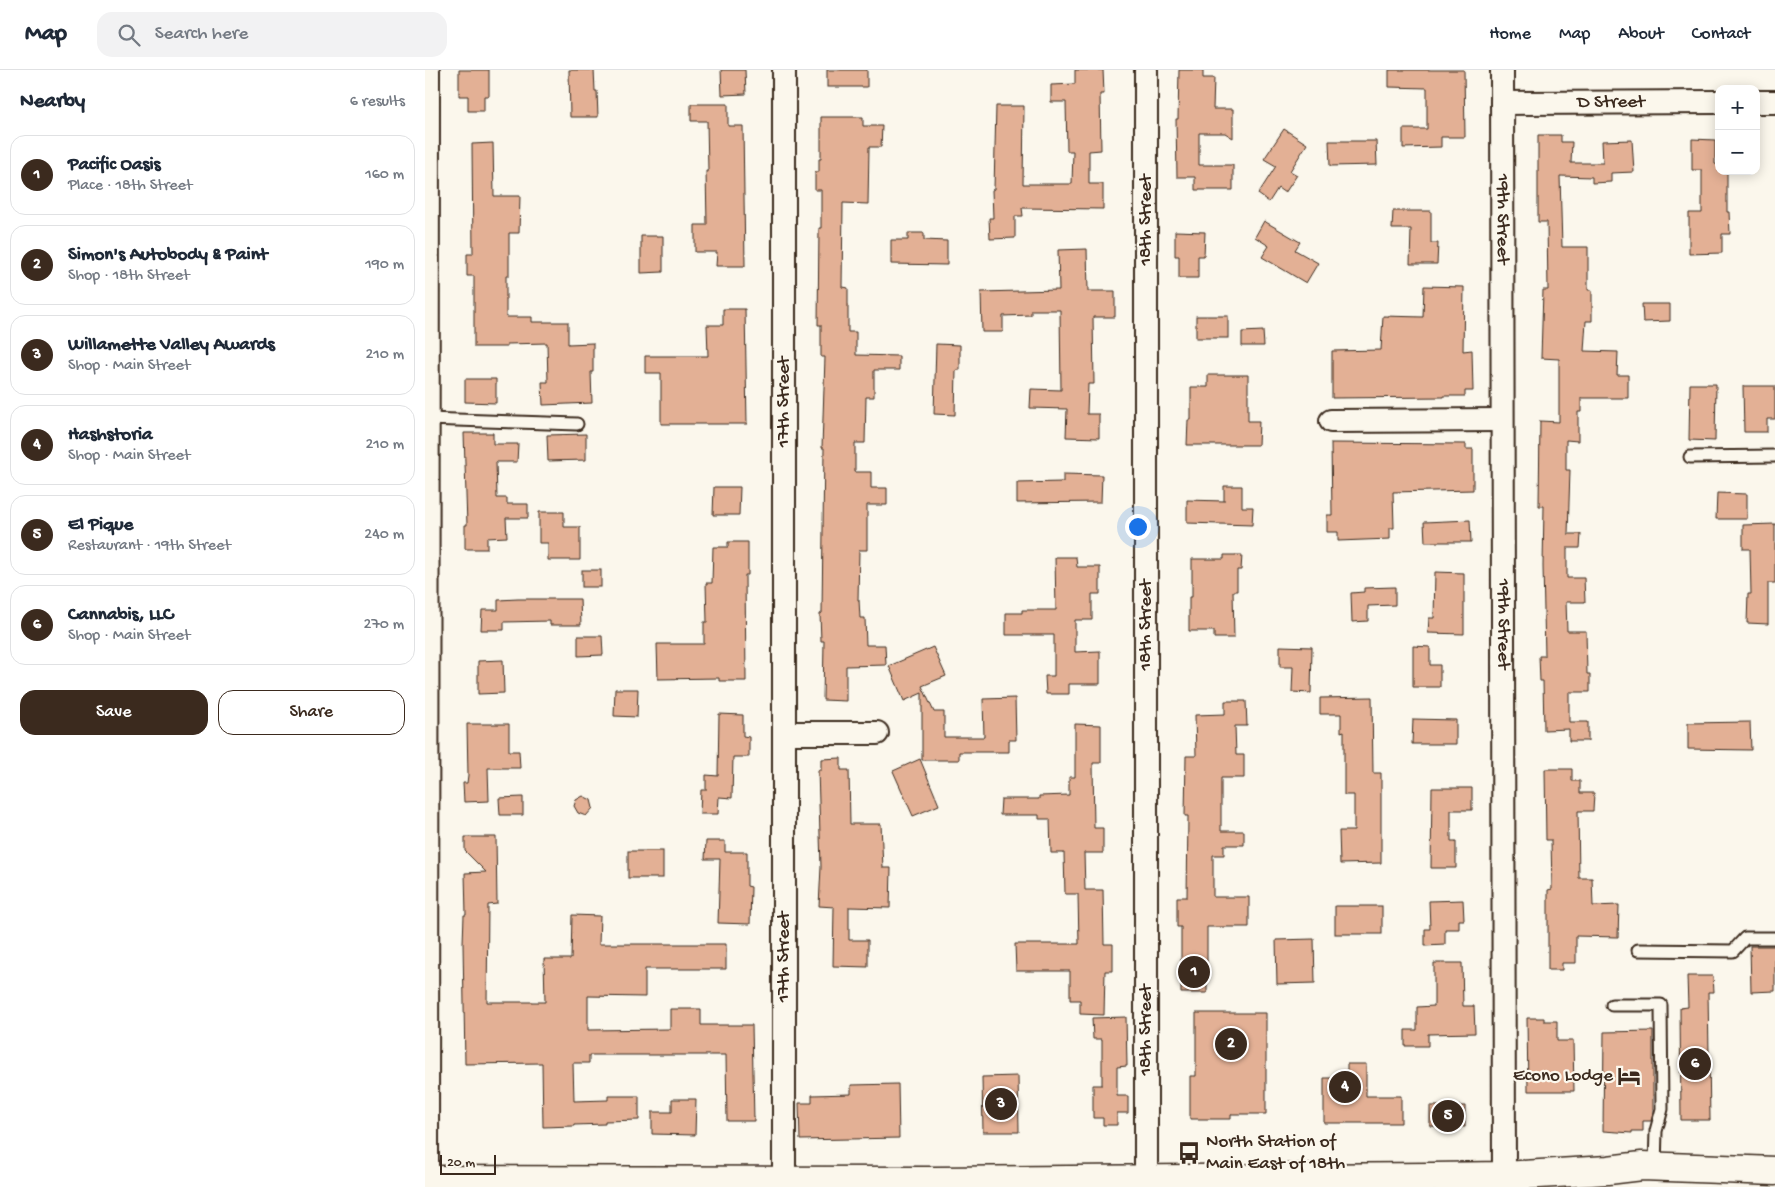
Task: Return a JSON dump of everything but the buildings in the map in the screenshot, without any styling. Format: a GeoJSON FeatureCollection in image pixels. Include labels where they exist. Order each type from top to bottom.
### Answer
{"type":"FeatureCollection","features":[{"type":"Feature","properties":{"kind":"main road"},"geometry":{"type":"LineString","coordinates":[[426,1180],[1043,1184],[1146,1180],[1504,1182],[1655,1167],[1768,1170]]}},
{"type":"Feature","properties":{"kind":"main road"},"geometry":{"type":"LineString","coordinates":[[1696,1187],[1768,1170]]}},
{"type":"Feature","properties":{"kind":"street"},"geometry":{"type":"LineString","coordinates":[[426,1180],[428,70]]}},
{"type":"Feature","properties":{"kind":"street","name":"17th Street"},"geometry":{"type":"LineString","coordinates":[[767,1183],[784,733],[784,70]]}},
{"type":"Feature","properties":{"kind":"street","name":"18th Street"},"geometry":{"type":"LineString","coordinates":[[1146,70],[1146,1180]]}},
{"type":"Feature","properties":{"kind":"street","name":"19th Street"},"geometry":{"type":"LineString","coordinates":[[1502,70],[1504,1182]]}},
{"type":"Feature","properties":{"kind":"street","name":"D Street"},"geometry":{"type":"LineString","coordinates":[[1502,103],[1715,102]]}},
{"type":"Feature","properties":{"kind":"street"},"geometry":{"type":"LineString","coordinates":[[1760,102],[1775,102]]}},
{"type":"Feature","properties":{"kind":"street"},"geometry":{"type":"LineString","coordinates":[[1331,421],[1502,420]]}},
{"type":"Feature","properties":{"kind":"street"},"geometry":{"type":"LineString","coordinates":[[784,733],[877,733]]}},
{"type":"Feature","properties":{"kind":"lane"},"geometry":{"type":"LineString","coordinates":[[427,419],[577,424]]}},
{"type":"Feature","properties":{"kind":"lane"},"geometry":{"type":"LineString","coordinates":[[1690,457],[1775,456]]}},
{"type":"Feature","properties":{"kind":"lane"},"geometry":{"type":"LineString","coordinates":[[1638,950],[1733,951],[1745,938],[1775,938]]}},
{"type":"Feature","properties":{"kind":"lane"},"geometry":{"type":"LineString","coordinates":[[1612,1005],[1661,1005],[1662,1109],[1656,1131],[1655,1167]]}},
{"type":"Feature","properties":{"kind":"place","name":"Pacific Oasis"},"geometry":{"type":"Point","coordinates":[1194,972]}},
{"type":"Feature","properties":{"kind":"place","name":"Simon's Autobody & Paint"},"geometry":{"type":"Point","coordinates":[1231,1044]}},
{"type":"Feature","properties":{"kind":"place","name":"Cannabis, LLC"},"geometry":{"type":"Point","coordinates":[1695,1064]}},
{"type":"Feature","properties":{"kind":"place","name":"Econo Lodge"},"geometry":{"type":"Point","coordinates":[1629,1076]}},
{"type":"Feature","properties":{"kind":"place","name":"Hashstoria"},"geometry":{"type":"Point","coordinates":[1345,1087]}},
{"type":"Feature","properties":{"kind":"place","name":"Willamette Valley Awards"},"geometry":{"type":"Point","coordinates":[1001,1104]}},
{"type":"Feature","properties":{"kind":"place","name":"El Pique"},"geometry":{"type":"Point","coordinates":[1448,1116]}},
{"type":"Feature","properties":{"kind":"place","name":"North Station of Main East of 18th"},"geometry":{"type":"Point","coordinates":[1189,1153]}}]}
